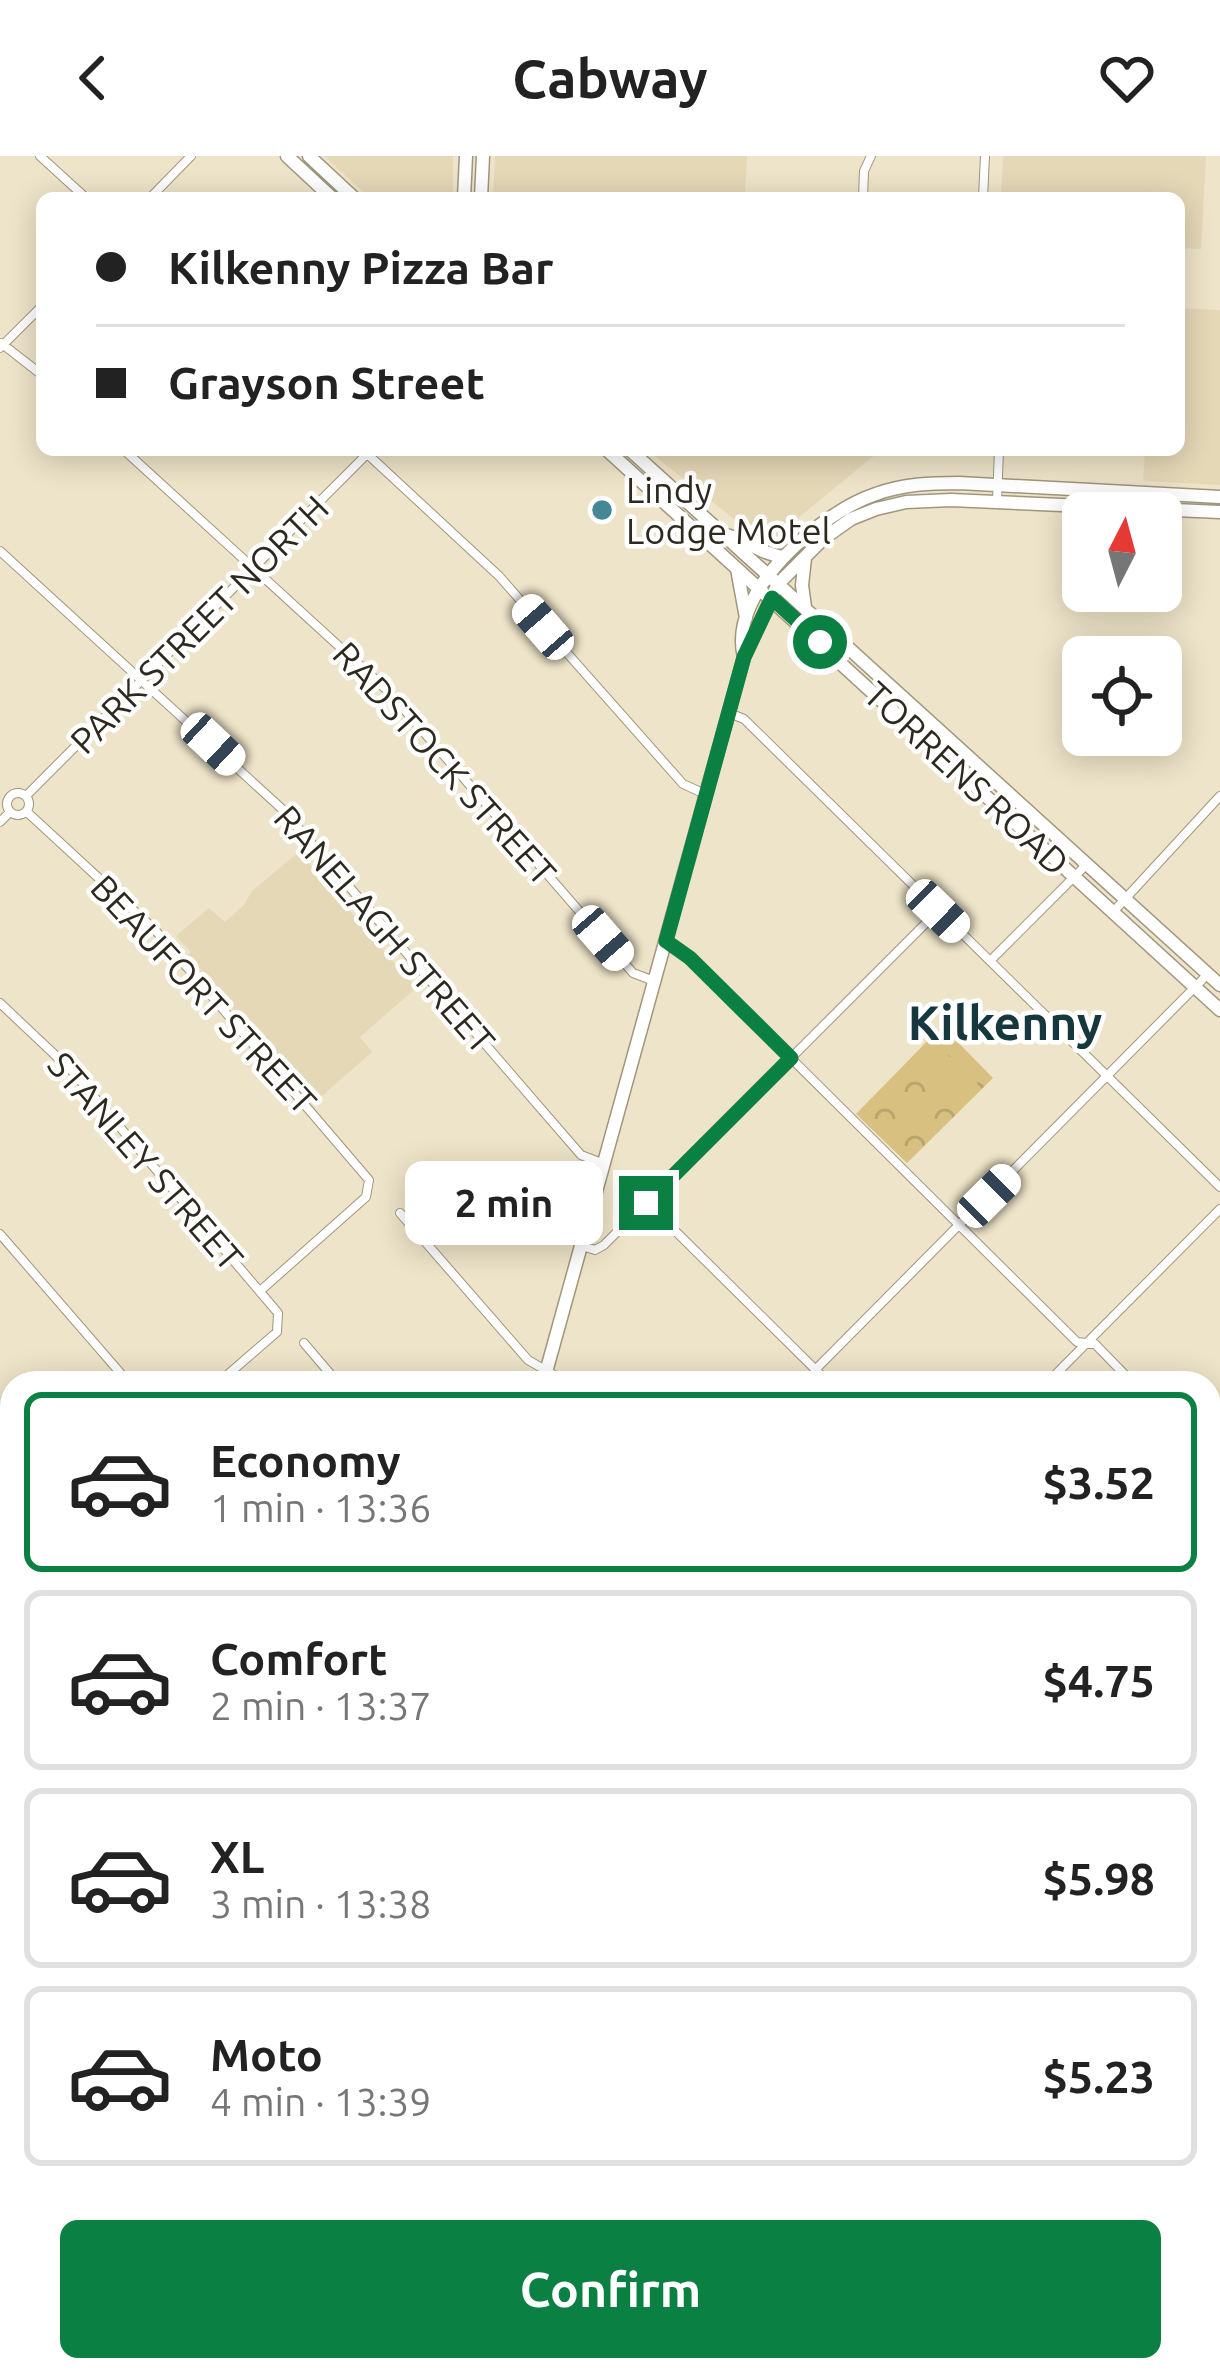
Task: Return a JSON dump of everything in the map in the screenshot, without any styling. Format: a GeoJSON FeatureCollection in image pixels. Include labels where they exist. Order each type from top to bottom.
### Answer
{"type":"FeatureCollection","features":[{"type":"Feature","properties":{"kind":"main road"},"geometry":{"type":"LineString","coordinates":[[286,156],[325,192]]}},
{"type":"Feature","properties":{"kind":"main road"},"geometry":{"type":"LineString","coordinates":[[309,156],[348,192]]}},
{"type":"Feature","properties":{"kind":"main road"},"geometry":{"type":"LineString","coordinates":[[466,156],[472,192]]}},
{"type":"Feature","properties":{"kind":"main road"},"geometry":{"type":"LineString","coordinates":[[475,192],[483,156]]}},
{"type":"Feature","properties":{"kind":"main road","name":"TORRENS ROAD"},"geometry":{"type":"LineString","coordinates":[[614,456],[736,569],[805,608],[1220,985]]}},
{"type":"Feature","properties":{"kind":"main road","name":"TORRENS ROAD"},"geometry":{"type":"LineString","coordinates":[[637,456],[725,535],[769,587],[978,786],[1220,1010]]}},
{"type":"Feature","properties":{"kind":"main road"},"geometry":{"type":"LineString","coordinates":[[547,1371],[744,657],[784,557],[824,521],[880,492],[922,484],[1220,497]]}},
{"type":"Feature","properties":{"kind":"main road"},"geometry":{"type":"LineString","coordinates":[[746,620],[769,587],[851,520],[876,509],[927,500],[1220,512]]}},
{"type":"Feature","properties":{"kind":"main road"},"geometry":{"type":"LineString","coordinates":[[725,535],[784,557]]}},
{"type":"Feature","properties":{"kind":"main road"},"geometry":{"type":"LineString","coordinates":[[805,608],[806,557]]}},
{"type":"Feature","properties":{"kind":"main road"},"geometry":{"type":"LineString","coordinates":[[736,569],[746,620],[741,644],[744,657]]}},
{"type":"Feature","properties":{"kind":"main road"},"geometry":{"type":"LineString","coordinates":[[978,786],[989,776]]}},
{"type":"Feature","properties":{"kind":"street"},"geometry":{"type":"LineString","coordinates":[[40,156],[79,192]]}},
{"type":"Feature","properties":{"kind":"street"},"geometry":{"type":"LineString","coordinates":[[156,192],[191,156]]}},
{"type":"Feature","properties":{"kind":"street"},"geometry":{"type":"LineString","coordinates":[[863,192],[864,171],[871,156]]}},
{"type":"Feature","properties":{"kind":"street"},"geometry":{"type":"LineString","coordinates":[[983,192],[985,156]]}},
{"type":"Feature","properties":{"kind":"street"},"geometry":{"type":"LineString","coordinates":[[36,313],[1,345],[36,371]]}},
{"type":"Feature","properties":{"kind":"street","name":"RADSTOCK STREET"},"geometry":{"type":"LineString","coordinates":[[131,456],[388,691],[633,973],[654,981]]}},
{"type":"Feature","properties":{"kind":"street","name":"PARK STREET NORTH"},"geometry":{"type":"LineString","coordinates":[[26,796],[362,456]]}},
{"type":"Feature","properties":{"kind":"street"},"geometry":{"type":"LineString","coordinates":[[372,456],[499,576],[683,784],[706,795]]}},
{"type":"Feature","properties":{"kind":"street"},"geometry":{"type":"LineString","coordinates":[[997,502],[999,456]]}},
{"type":"Feature","properties":{"kind":"street","name":"RANELAGH STREET"},"geometry":{"type":"LineString","coordinates":[[0,551],[283,809],[581,1155],[604,1164]]}},
{"type":"Feature","properties":{"kind":"street"},"geometry":{"type":"LineString","coordinates":[[729,713],[744,719],[1220,1187]]}},
{"type":"Feature","properties":{"kind":"street"},"geometry":{"type":"LineString","coordinates":[[0,787],[11,796],[26,796],[26,812],[10,812],[11,796]]}},
{"type":"Feature","properties":{"kind":"street"},"geometry":{"type":"LineString","coordinates":[[1113,912],[1220,796]]}},
{"type":"Feature","properties":{"kind":"street"},"geometry":{"type":"LineString","coordinates":[[0,822],[10,812]]}},
{"type":"Feature","properties":{"kind":"street","name":"BEAUFORT STREET"},"geometry":{"type":"LineString","coordinates":[[26,812],[156,931],[367,1175],[366,1197],[260,1291]]}},
{"type":"Feature","properties":{"kind":"street"},"geometry":{"type":"LineString","coordinates":[[990,961],[1087,864]]}},
{"type":"Feature","properties":{"kind":"street"},"geometry":{"type":"LineString","coordinates":[[582,1246],[600,1248],[938,911]]}},
{"type":"Feature","properties":{"kind":"street"},"geometry":{"type":"LineString","coordinates":[[666,941],[690,958],[1077,1342],[1095,1344],[1121,1371]]}},
{"type":"Feature","properties":{"kind":"street"},"geometry":{"type":"LineString","coordinates":[[646,1203],[815,1370],[1208,974]]}},
{"type":"Feature","properties":{"kind":"street","name":"STANLEY STREET"},"geometry":{"type":"LineString","coordinates":[[0,1003],[73,1072],[278,1313],[280,1326],[231,1371]]}},
{"type":"Feature","properties":{"kind":"street"},"geometry":{"type":"LineString","coordinates":[[1059,1371],[1220,1209]]}},
{"type":"Feature","properties":{"kind":"street"},"geometry":{"type":"LineString","coordinates":[[400,1213],[539,1371]]}},
{"type":"Feature","properties":{"kind":"street"},"geometry":{"type":"LineString","coordinates":[[0,1234],[119,1371]]}},
{"type":"Feature","properties":{"kind":"street"},"geometry":{"type":"LineString","coordinates":[[304,1343],[328,1371]]}},
{"type":"Feature","properties":{"kind":"shaded area"},"geometry":{"type":"Polygon","coordinates":[[[324,156],[453,156],[453,192],[363,192],[324,156]]]}},
{"type":"Feature","properties":{"kind":"shaded area"},"geometry":{"type":"Polygon","coordinates":[[[495,156],[747,156],[745,192],[493,192],[495,156]]]}},
{"type":"Feature","properties":{"kind":"shaded area"},"geometry":{"type":"Polygon","coordinates":[[[1003,156],[1206,156],[1201,249],[1185,248],[1185,192],[1001,192],[1003,156]]]}},
{"type":"Feature","properties":{"kind":"shaded area"},"geometry":{"type":"Polygon","coordinates":[[[1185,308],[1220,310],[1220,485],[1143,481],[1145,456],[1185,456],[1185,308]]]}},
{"type":"Feature","properties":{"kind":"shaded area"},"geometry":{"type":"Polygon","coordinates":[[[655,456],[874,456],[770,541],[758,538],[655,456]]]}},
{"type":"Feature","properties":{"kind":"shaded area"},"geometry":{"type":"Polygon","coordinates":[[[299,852],[416,988],[360,1037],[372,1052],[315,1102],[186,956],[191,952],[176,936],[209,908],[225,922],[252,891],[299,852]]]}},
{"type":"Feature","properties":{"kind":"green space"},"geometry":{"type":"Polygon","coordinates":[[[942,1026],[993,1078],[907,1163],[856,1114],[942,1026]]]}},
{"type":"Feature","properties":{"kind":"green space"},"geometry":{"type":"Polygon","coordinates":[[[937,1045],[950,1057],[955,1053],[978,1084],[953,1109],[929,1079],[925,1082],[913,1070],[937,1045]]]}},
{"type":"Feature","properties":{"kind":"place","name":"Lindy Lodge Motel"},"geometry":{"type":"Point","coordinates":[602,510]}},
{"type":"Feature","properties":{"kind":"district","name":"Kilkenny"},"geometry":{"type":"Point","coordinates":[1005,1022]}},
{"type":"Feature","properties":{"kind":"route"},"geometry":{"type":"LineString","coordinates":[[646,1203],[791,1058],[690,958],[666,941],[744,657],[772,598],[820,642]]}}]}
